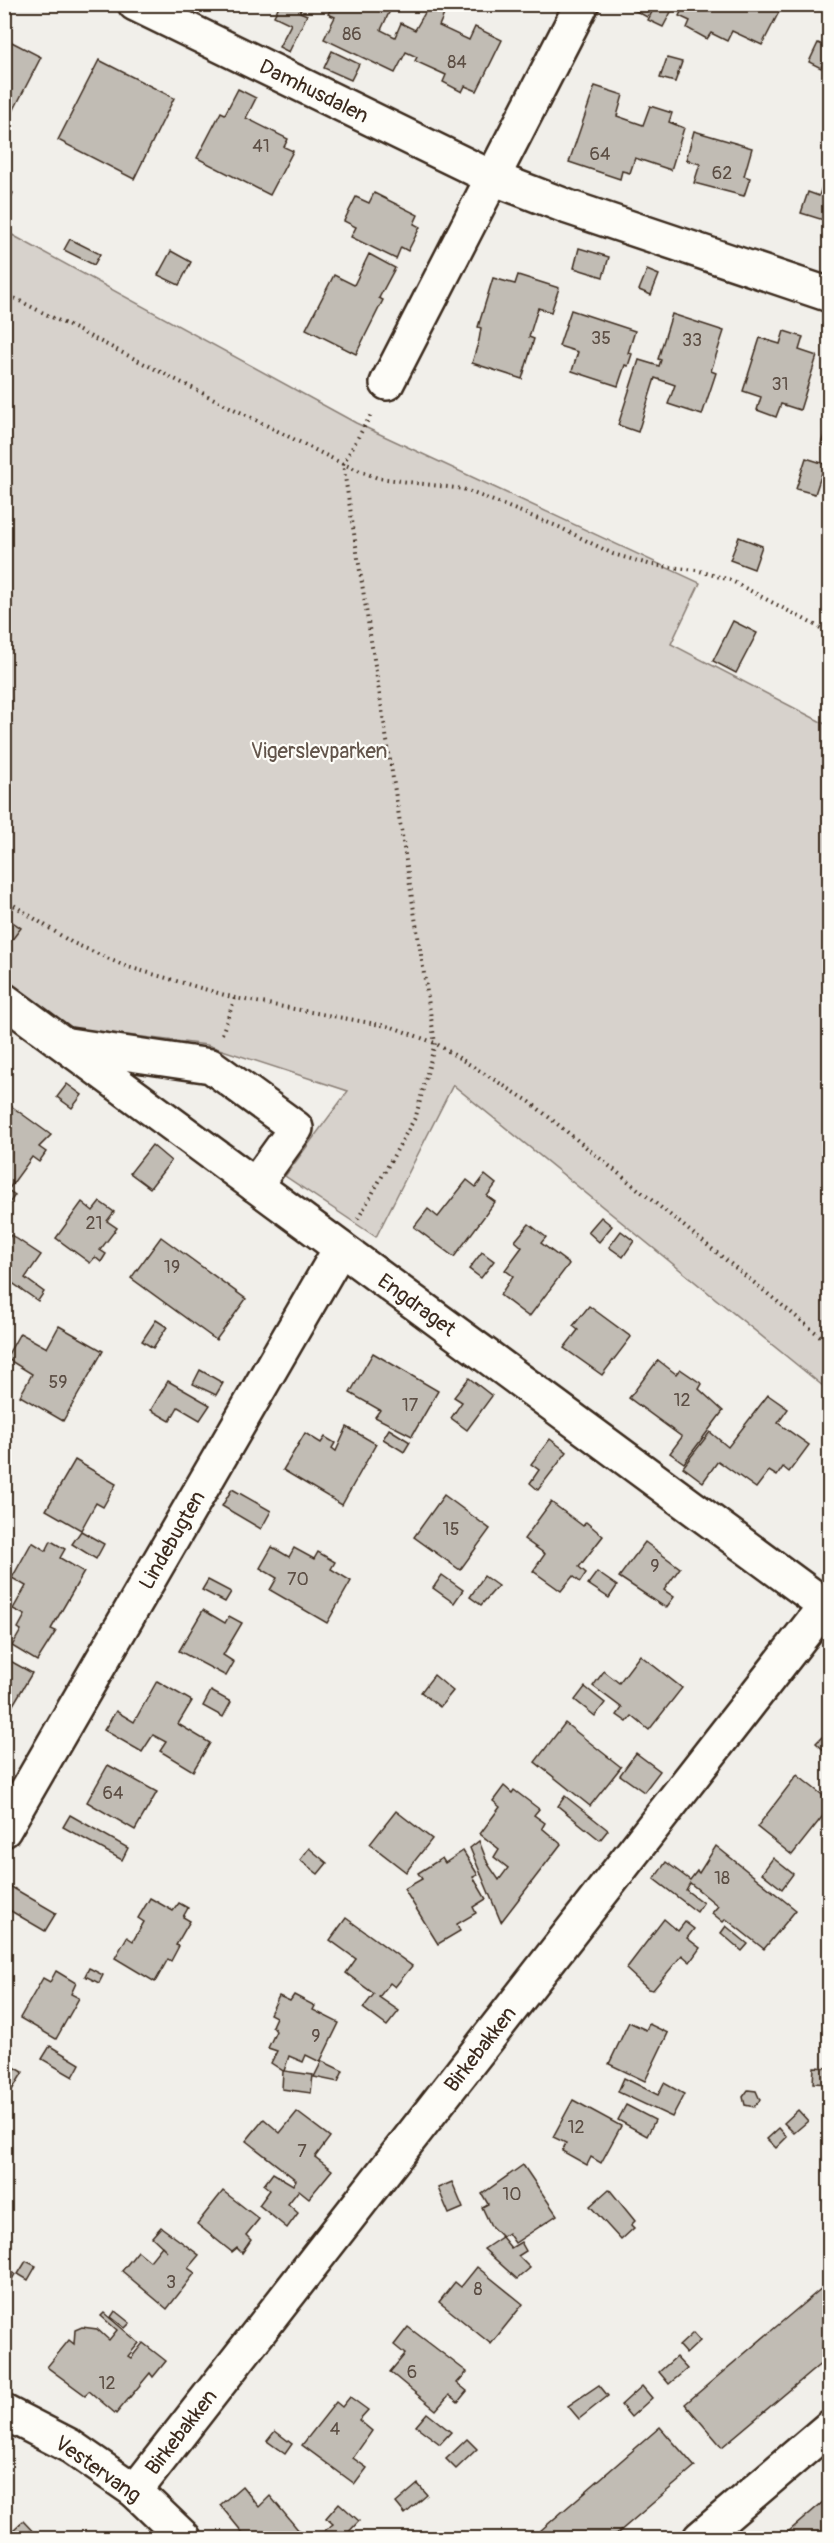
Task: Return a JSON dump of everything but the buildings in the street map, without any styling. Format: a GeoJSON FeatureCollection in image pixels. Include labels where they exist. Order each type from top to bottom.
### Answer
{"type":"FeatureCollection","features":[{"type":"Feature","properties":{"kind":"street","name":"Damhusdalen"},"geometry":{"type":"LineString","coordinates":[[135,4],[493,178],[568,207],[830,295]]}},
{"type":"Feature","properties":{"kind":"street"},"geometry":{"type":"LineString","coordinates":[[387,383],[582,4]]}},
{"type":"Feature","properties":{"kind":"street","name":"Engdraget"},"geometry":{"type":"LineString","coordinates":[[4,1000],[827,1608]]}},
{"type":"Feature","properties":{"kind":"street"},"geometry":{"type":"LineString","coordinates":[[65,1044],[211,1066],[296,1128],[255,1185]]}},
{"type":"Feature","properties":{"kind":"street","name":"Lindebugten"},"geometry":{"type":"LineString","coordinates":[[4,1830],[340,1249]]}},
{"type":"Feature","properties":{"kind":"street","name":"Birkebakken"},"geometry":{"type":"LineString","coordinates":[[135,2491],[827,1608]]}},
{"type":"Feature","properties":{"kind":"street","name":"Vestervang"},"geometry":{"type":"LineString","coordinates":[[4,2412],[70,2446],[135,2491],[184,2538]]}},
{"type":"Feature","properties":{"kind":"street"},"geometry":{"type":"LineString","coordinates":[[700,2538],[830,2427]]}},
{"type":"Feature","properties":{"kind":"path"},"geometry":{"type":"LineString","coordinates":[[4,293],[343,464],[378,478],[463,489],[559,527],[613,554],[652,565],[696,570],[730,580],[830,633]]}},
{"type":"Feature","properties":{"kind":"path"},"geometry":{"type":"LineString","coordinates":[[340,1249],[416,1116],[435,1043],[343,464],[387,383]]}},
{"type":"Feature","properties":{"kind":"path"},"geometry":{"type":"LineString","coordinates":[[4,899],[71,942],[125,966],[235,998],[392,1027],[435,1043],[530,1102],[830,1344]]}},
{"type":"Feature","properties":{"kind":"green space","name":"Vigerslevparken"},"geometry":{"type":"Polygon","coordinates":[[[5,231],[356,423],[700,583],[671,644],[829,726],[829,1391],[453,1085],[376,1237],[285,1176],[348,1091],[207,1045],[71,1028],[5,980],[5,231]]]}}]}
